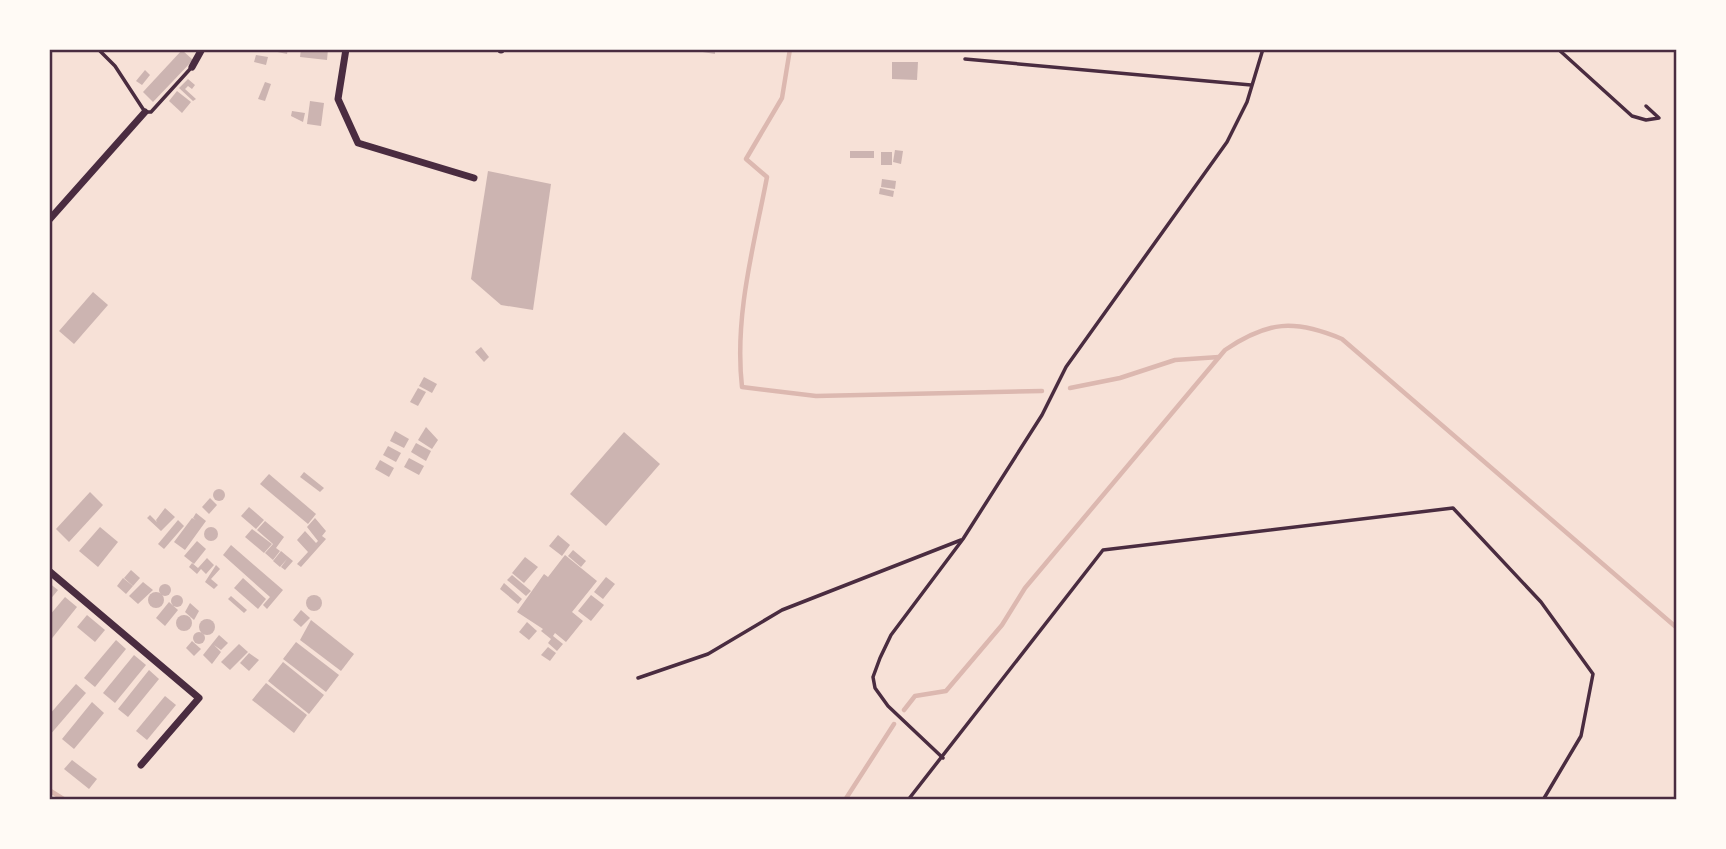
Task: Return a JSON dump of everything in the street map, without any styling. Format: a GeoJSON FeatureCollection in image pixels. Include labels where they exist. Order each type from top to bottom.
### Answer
{"type":"FeatureCollection","features":[{"type":"Feature","properties":{"kind":"street"},"geometry":{"type":"LineString","coordinates":[[192,67],[202,49]]}},
{"type":"Feature","properties":{"kind":"street"},"geometry":{"type":"LineString","coordinates":[[346,49],[338,99],[358,143],[474,178]]}},
{"type":"Feature","properties":{"kind":"street"},"geometry":{"type":"LineString","coordinates":[[49,220],[145,112]]}},
{"type":"Feature","properties":{"kind":"street"},"geometry":{"type":"LineString","coordinates":[[49,571],[200,698],[141,765]]}},
{"type":"Feature","properties":{"kind":"lane"},"geometry":{"type":"LineString","coordinates":[[98,49],[115,66],[145,112],[151,112],[192,67]]}},
{"type":"Feature","properties":{"kind":"lane"},"geometry":{"type":"LineString","coordinates":[[943,758],[888,706],[876,688],[873,677],[891,635],[963,539],[1042,415],[1066,367],[1227,142],[1247,102],[1264,49]]}},
{"type":"Feature","properties":{"kind":"lane"},"geometry":{"type":"LineString","coordinates":[[1558,49],[1632,116],[1646,120],[1659,118],[1646,106]]}},
{"type":"Feature","properties":{"kind":"lane"},"geometry":{"type":"LineString","coordinates":[[965,59],[1251,85]]}},
{"type":"Feature","properties":{"kind":"lane"},"geometry":{"type":"LineString","coordinates":[[908,800],[1102,550],[1453,508],[1541,602],[1593,674],[1581,736],[1543,800]]}},
{"type":"Feature","properties":{"kind":"lane"},"geometry":{"type":"LineString","coordinates":[[638,678],[708,653],[782,611],[963,539]]}},
{"type":"Feature","properties":{"kind":"building"},"geometry":{"type":"Polygon","coordinates":[[[263,49],[288,49],[287,54],[263,49]]]}},
{"type":"Feature","properties":{"kind":"building"},"geometry":{"type":"Polygon","coordinates":[[[301,49],[328,49],[327,60],[300,57],[301,49]]]}},
{"type":"Feature","properties":{"kind":"building"},"geometry":{"type":"Polygon","coordinates":[[[684,49],[715,49],[715,54],[684,49]]]}},
{"type":"Feature","properties":{"kind":"building"},"geometry":{"type":"Polygon","coordinates":[[[182,50],[193,60],[153,102],[143,92],[182,50]]]}},
{"type":"Feature","properties":{"kind":"building"},"geometry":{"type":"Polygon","coordinates":[[[256,55],[268,57],[266,65],[254,62],[256,55]]]}},
{"type":"Feature","properties":{"kind":"building"},"geometry":{"type":"Polygon","coordinates":[[[892,62],[918,62],[917,80],[892,79],[892,62]]]}},
{"type":"Feature","properties":{"kind":"building"},"geometry":{"type":"Polygon","coordinates":[[[145,70],[150,75],[142,85],[136,81],[145,70]]]}},
{"type":"Feature","properties":{"kind":"building"},"geometry":{"type":"Polygon","coordinates":[[[188,79],[195,85],[192,89],[188,86],[185,89],[196,99],[193,101],[179,88],[188,79]]]}},
{"type":"Feature","properties":{"kind":"building"},"geometry":{"type":"Polygon","coordinates":[[[265,82],[271,84],[265,101],[258,99],[265,82]]]}},
{"type":"Feature","properties":{"kind":"building"},"geometry":{"type":"Polygon","coordinates":[[[177,91],[191,102],[182,113],[169,101],[177,91]]]}},
{"type":"Feature","properties":{"kind":"building"},"geometry":{"type":"Polygon","coordinates":[[[310,101],[324,103],[321,126],[307,124],[310,101]]]}},
{"type":"Feature","properties":{"kind":"building"},"geometry":{"type":"Polygon","coordinates":[[[292,111],[305,113],[303,122],[291,116],[292,111]]]}},
{"type":"Feature","properties":{"kind":"building"},"geometry":{"type":"Polygon","coordinates":[[[895,150],[903,151],[901,164],[893,162],[895,150]]]}},
{"type":"Feature","properties":{"kind":"building"},"geometry":{"type":"Polygon","coordinates":[[[850,151],[874,151],[874,158],[850,158],[850,151]]]}},
{"type":"Feature","properties":{"kind":"building"},"geometry":{"type":"Polygon","coordinates":[[[881,152],[892,152],[892,165],[881,165],[881,152]]]}},
{"type":"Feature","properties":{"kind":"building"},"geometry":{"type":"Polygon","coordinates":[[[488,171],[551,184],[533,310],[501,305],[471,279],[488,171]]]}},
{"type":"Feature","properties":{"kind":"building"},"geometry":{"type":"Polygon","coordinates":[[[882,179],[896,181],[895,189],[881,187],[882,179]]]}},
{"type":"Feature","properties":{"kind":"building"},"geometry":{"type":"Polygon","coordinates":[[[880,188],[894,191],[893,197],[879,194],[880,188]]]}},
{"type":"Feature","properties":{"kind":"building"},"geometry":{"type":"Polygon","coordinates":[[[93,292],[108,305],[74,344],[59,331],[93,292]]]}},
{"type":"Feature","properties":{"kind":"building"},"geometry":{"type":"Polygon","coordinates":[[[481,347],[489,357],[484,362],[475,352],[481,347]]]}},
{"type":"Feature","properties":{"kind":"building"},"geometry":{"type":"Polygon","coordinates":[[[424,377],[437,384],[432,393],[419,386],[424,377]]]}},
{"type":"Feature","properties":{"kind":"building"},"geometry":{"type":"Polygon","coordinates":[[[418,388],[426,392],[418,406],[410,402],[418,388]]]}},
{"type":"Feature","properties":{"kind":"building"},"geometry":{"type":"Polygon","coordinates":[[[426,427],[438,440],[432,449],[418,440],[426,427]]]}},
{"type":"Feature","properties":{"kind":"building"},"geometry":{"type":"Polygon","coordinates":[[[395,431],[409,439],[404,448],[390,441],[395,431]]]}},
{"type":"Feature","properties":{"kind":"building"},"geometry":{"type":"Polygon","coordinates":[[[624,432],[660,464],[606,526],[570,494],[624,432]]]}},
{"type":"Feature","properties":{"kind":"building"},"geometry":{"type":"Polygon","coordinates":[[[416,443],[431,451],[426,461],[411,452],[416,443]]]}},
{"type":"Feature","properties":{"kind":"building"},"geometry":{"type":"Polygon","coordinates":[[[388,446],[401,453],[396,462],[383,455],[388,446]]]}},
{"type":"Feature","properties":{"kind":"building"},"geometry":{"type":"Polygon","coordinates":[[[409,458],[424,466],[419,475],[404,467],[409,458]]]}},
{"type":"Feature","properties":{"kind":"building"},"geometry":{"type":"Polygon","coordinates":[[[380,460],[394,468],[389,477],[375,469],[380,460]]]}},
{"type":"Feature","properties":{"kind":"building"},"geometry":{"type":"Polygon","coordinates":[[[304,472],[324,488],[320,492],[300,477],[304,472]]]}},
{"type":"Feature","properties":{"kind":"building"},"geometry":{"type":"Polygon","coordinates":[[[269,474],[316,514],[308,524],[260,484],[269,474]]]}},
{"type":"Feature","properties":{"kind":"building"},"geometry":{"type":"Polygon","coordinates":[[[219,489],[225,495],[219,501],[213,495],[219,489]]]}},
{"type":"Feature","properties":{"kind":"building"},"geometry":{"type":"Polygon","coordinates":[[[90,492],[103,505],[69,542],[56,529],[90,492]]]}},
{"type":"Feature","properties":{"kind":"building"},"geometry":{"type":"Polygon","coordinates":[[[210,498],[217,505],[209,514],[202,507],[210,498]]]}},
{"type":"Feature","properties":{"kind":"building"},"geometry":{"type":"Polygon","coordinates":[[[249,507],[264,520],[256,529],[241,516],[249,507]]]}},
{"type":"Feature","properties":{"kind":"building"},"geometry":{"type":"Polygon","coordinates":[[[165,508],[175,517],[161,531],[147,518],[150,515],[157,522],[165,508]]]}},
{"type":"Feature","properties":{"kind":"building"},"geometry":{"type":"Polygon","coordinates":[[[196,513],[206,521],[185,550],[174,542],[192,518],[196,520],[193,518],[196,513]]]}},
{"type":"Feature","properties":{"kind":"building"},"geometry":{"type":"Polygon","coordinates":[[[315,518],[326,531],[322,536],[326,539],[301,567],[297,564],[308,552],[297,540],[305,531],[316,543],[318,541],[307,527],[315,518]]]}},
{"type":"Feature","properties":{"kind":"building"},"geometry":{"type":"Polygon","coordinates":[[[178,520],[184,526],[164,549],[158,544],[178,520]]]}},
{"type":"Feature","properties":{"kind":"building"},"geometry":{"type":"Polygon","coordinates":[[[265,521],[284,537],[276,548],[280,551],[273,560],[265,553],[273,544],[257,530],[265,521]]]}},
{"type":"Feature","properties":{"kind":"building"},"geometry":{"type":"Polygon","coordinates":[[[100,527],[118,542],[98,567],[79,551],[100,527]]]}},
{"type":"Feature","properties":{"kind":"building"},"geometry":{"type":"Polygon","coordinates":[[[208,527],[214,527],[218,534],[214,541],[208,541],[204,537],[204,531],[208,527]]]}},
{"type":"Feature","properties":{"kind":"building"},"geometry":{"type":"Polygon","coordinates":[[[252,529],[272,544],[264,553],[245,537],[252,529]]]}},
{"type":"Feature","properties":{"kind":"building"},"geometry":{"type":"Polygon","coordinates":[[[558,535],[570,545],[562,556],[549,546],[558,535]]]}},
{"type":"Feature","properties":{"kind":"building"},"geometry":{"type":"Polygon","coordinates":[[[197,541],[206,549],[194,564],[184,556],[197,541]]]}},
{"type":"Feature","properties":{"kind":"building"},"geometry":{"type":"Polygon","coordinates":[[[231,545],[283,590],[267,609],[263,605],[270,597],[223,555],[231,545]]]}},
{"type":"Feature","properties":{"kind":"building"},"geometry":{"type":"Polygon","coordinates":[[[573,550],[586,561],[581,567],[568,556],[573,550]]]}},
{"type":"Feature","properties":{"kind":"building"},"geometry":{"type":"Polygon","coordinates":[[[281,551],[293,561],[285,570],[281,567],[287,559],[280,567],[273,561],[281,551]]]}},
{"type":"Feature","properties":{"kind":"building"},"geometry":{"type":"Polygon","coordinates":[[[565,555],[597,581],[572,612],[583,621],[566,642],[555,633],[553,636],[563,644],[557,651],[548,643],[551,639],[541,631],[543,629],[517,612],[544,574],[548,577],[565,555]]]}},
{"type":"Feature","properties":{"kind":"building"},"geometry":{"type":"Polygon","coordinates":[[[525,557],[538,567],[524,583],[512,573],[525,557]]]}},
{"type":"Feature","properties":{"kind":"building"},"geometry":{"type":"Polygon","coordinates":[[[207,558],[214,565],[206,574],[201,569],[197,574],[189,567],[192,563],[198,568],[207,558]]]}},
{"type":"Feature","properties":{"kind":"building"},"geometry":{"type":"Polygon","coordinates":[[[216,565],[220,569],[211,579],[218,585],[214,589],[205,582],[216,565]]]}},
{"type":"Feature","properties":{"kind":"building"},"geometry":{"type":"Polygon","coordinates":[[[131,570],[140,578],[133,586],[124,578],[131,570]]]}},
{"type":"Feature","properties":{"kind":"building"},"geometry":{"type":"Polygon","coordinates":[[[512,575],[531,591],[526,596],[507,580],[512,575]]]}},
{"type":"Feature","properties":{"kind":"building"},"geometry":{"type":"Polygon","coordinates":[[[606,577],[615,584],[603,599],[594,592],[606,577]]]}},
{"type":"Feature","properties":{"kind":"building"},"geometry":{"type":"Polygon","coordinates":[[[123,578],[133,586],[126,594],[117,586],[123,578]]]}},
{"type":"Feature","properties":{"kind":"building"},"geometry":{"type":"Polygon","coordinates":[[[243,578],[266,599],[258,609],[234,588],[243,578]]]}},
{"type":"Feature","properties":{"kind":"building"},"geometry":{"type":"Polygon","coordinates":[[[143,582],[153,590],[138,604],[129,596],[143,582]]]}},
{"type":"Feature","properties":{"kind":"building"},"geometry":{"type":"Polygon","coordinates":[[[49,583],[58,590],[49,601],[49,583]]]}},
{"type":"Feature","properties":{"kind":"building"},"geometry":{"type":"Polygon","coordinates":[[[504,583],[522,599],[518,604],[500,589],[504,583]]]}},
{"type":"Feature","properties":{"kind":"building"},"geometry":{"type":"Polygon","coordinates":[[[165,584],[171,590],[165,596],[159,590],[165,584]]]}},
{"type":"Feature","properties":{"kind":"building"},"geometry":{"type":"Polygon","coordinates":[[[156,592],[164,600],[156,608],[148,600],[156,592]]]}},
{"type":"Feature","properties":{"kind":"building"},"geometry":{"type":"Polygon","coordinates":[[[177,595],[183,601],[177,607],[171,601],[177,595]]]}},
{"type":"Feature","properties":{"kind":"building"},"geometry":{"type":"Polygon","coordinates":[[[314,595],[320,597],[320,609],[314,611],[308,609],[306,603],[308,597],[314,595]]]}},
{"type":"Feature","properties":{"kind":"building"},"geometry":{"type":"Polygon","coordinates":[[[591,595],[604,605],[591,621],[578,611],[591,595]]]}},
{"type":"Feature","properties":{"kind":"building"},"geometry":{"type":"Polygon","coordinates":[[[231,596],[247,610],[244,613],[228,599],[231,596]]]}},
{"type":"Feature","properties":{"kind":"building"},"geometry":{"type":"Polygon","coordinates":[[[65,597],[77,607],[49,642],[49,616],[65,597]]]}},
{"type":"Feature","properties":{"kind":"building"},"geometry":{"type":"Polygon","coordinates":[[[169,602],[178,610],[165,626],[156,618],[169,602]]]}},
{"type":"Feature","properties":{"kind":"building"},"geometry":{"type":"Polygon","coordinates":[[[190,603],[199,611],[194,620],[185,612],[190,603]]]}},
{"type":"Feature","properties":{"kind":"building"},"geometry":{"type":"Polygon","coordinates":[[[301,610],[310,618],[301,627],[293,620],[301,610]]]}},
{"type":"Feature","properties":{"kind":"building"},"geometry":{"type":"Polygon","coordinates":[[[87,615],[105,630],[95,642],[77,627],[87,615]]]}},
{"type":"Feature","properties":{"kind":"building"},"geometry":{"type":"Polygon","coordinates":[[[184,615],[192,623],[184,631],[176,623],[184,615]]]}},
{"type":"Feature","properties":{"kind":"building"},"geometry":{"type":"Polygon","coordinates":[[[207,619],[215,627],[207,635],[199,627],[207,619]]]}},
{"type":"Feature","properties":{"kind":"building"},"geometry":{"type":"Polygon","coordinates":[[[311,620],[354,654],[341,671],[300,640],[311,620]]]}},
{"type":"Feature","properties":{"kind":"building"},"geometry":{"type":"Polygon","coordinates":[[[527,622],[537,631],[529,640],[519,632],[527,622]]]}},
{"type":"Feature","properties":{"kind":"building"},"geometry":{"type":"Polygon","coordinates":[[[199,632],[205,638],[199,644],[193,638],[199,632]]]}},
{"type":"Feature","properties":{"kind":"building"},"geometry":{"type":"Polygon","coordinates":[[[219,635],[228,643],[221,650],[214,645],[221,652],[212,664],[203,655],[219,635]]]}},
{"type":"Feature","properties":{"kind":"building"},"geometry":{"type":"Polygon","coordinates":[[[116,640],[126,649],[95,687],[84,678],[116,640]]]}},
{"type":"Feature","properties":{"kind":"building"},"geometry":{"type":"Polygon","coordinates":[[[192,641],[201,649],[194,656],[186,648],[192,641]]]}},
{"type":"Feature","properties":{"kind":"building"},"geometry":{"type":"Polygon","coordinates":[[[296,642],[339,675],[326,692],[283,659],[296,642]]]}},
{"type":"Feature","properties":{"kind":"building"},"geometry":{"type":"Polygon","coordinates":[[[239,644],[248,652],[230,670],[221,662],[239,644]]]}},
{"type":"Feature","properties":{"kind":"building"},"geometry":{"type":"Polygon","coordinates":[[[548,647],[556,653],[550,661],[541,655],[548,647]]]}},
{"type":"Feature","properties":{"kind":"building"},"geometry":{"type":"Polygon","coordinates":[[[249,653],[259,660],[249,671],[240,663],[249,653]]]}},
{"type":"Feature","properties":{"kind":"building"},"geometry":{"type":"Polygon","coordinates":[[[134,655],[146,665],[115,703],[103,693],[134,655]]]}},
{"type":"Feature","properties":{"kind":"building"},"geometry":{"type":"Polygon","coordinates":[[[283,662],[324,695],[309,714],[268,681],[283,662]]]}},
{"type":"Feature","properties":{"kind":"building"},"geometry":{"type":"Polygon","coordinates":[[[149,670],[159,679],[128,717],[118,709],[149,670]]]}},
{"type":"Feature","properties":{"kind":"building"},"geometry":{"type":"Polygon","coordinates":[[[266,683],[307,715],[294,733],[252,700],[266,683]]]}},
{"type":"Feature","properties":{"kind":"building"},"geometry":{"type":"Polygon","coordinates":[[[76,684],[86,693],[49,736],[49,715],[76,684]]]}},
{"type":"Feature","properties":{"kind":"building"},"geometry":{"type":"Polygon","coordinates":[[[165,696],[176,705],[147,740],[136,731],[165,696]]]}},
{"type":"Feature","properties":{"kind":"building"},"geometry":{"type":"Polygon","coordinates":[[[92,702],[104,713],[74,749],[62,739],[92,702]]]}},
{"type":"Feature","properties":{"kind":"building"},"geometry":{"type":"Polygon","coordinates":[[[72,760],[97,779],[89,789],[64,769],[72,760]]]}},
{"type":"Feature","properties":{"kind":"waterway"},"geometry":{"type":"LineString","coordinates":[[790,49],[782,98],[746,159],[767,177],[743,307],[740,360],[742,387],[816,396],[1042,391]]}},
{"type":"Feature","properties":{"kind":"waterway"},"geometry":{"type":"LineString","coordinates":[[904,710],[915,696],[946,691],[1002,625],[1025,588],[1225,350],[1255,333],[1282,326],[1310,328],[1342,339],[1677,628]]}},
{"type":"Feature","properties":{"kind":"waterway"},"geometry":{"type":"LineString","coordinates":[[1070,388],[1120,378],[1175,360],[1219,357]]}},
{"type":"Feature","properties":{"kind":"waterway"},"geometry":{"type":"LineString","coordinates":[[845,800],[894,724]]}},
{"type":"Feature","properties":{"kind":"waterway"},"geometry":{"type":"LineString","coordinates":[[49,790],[65,800]]}}]}
